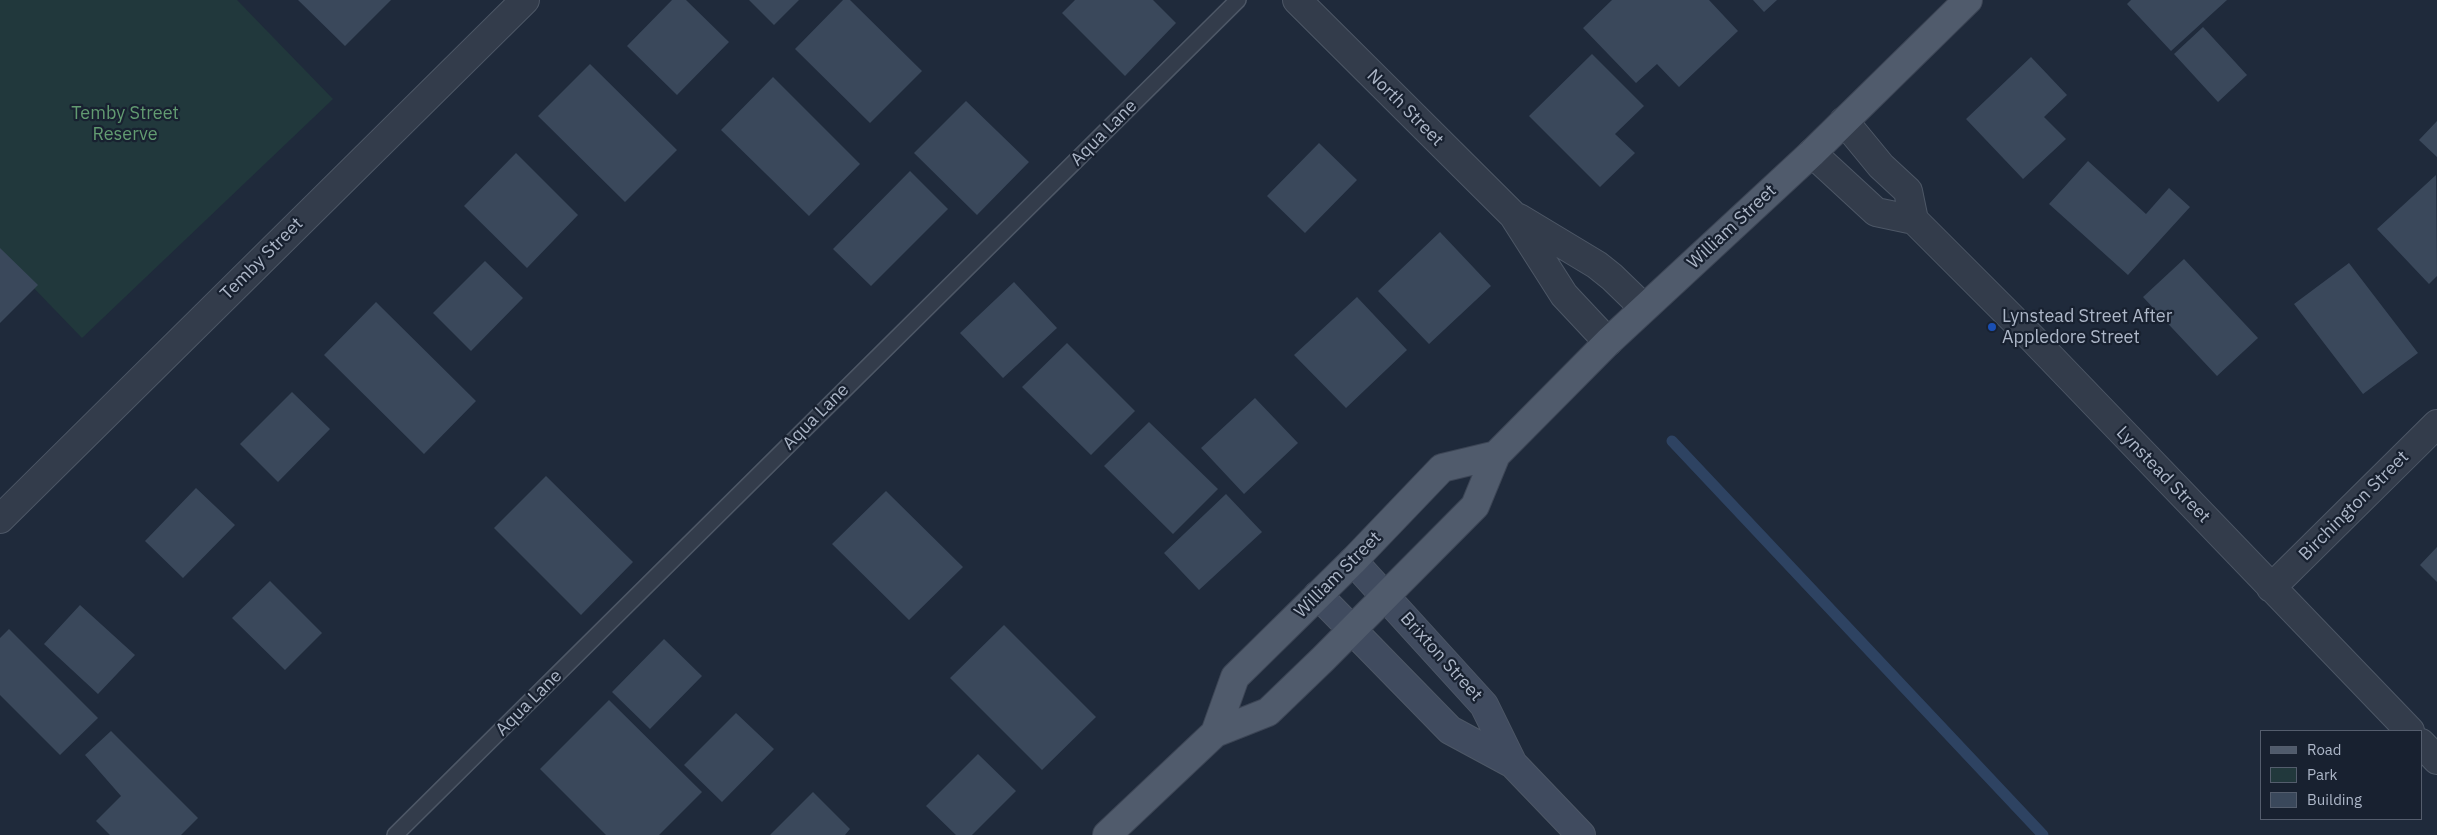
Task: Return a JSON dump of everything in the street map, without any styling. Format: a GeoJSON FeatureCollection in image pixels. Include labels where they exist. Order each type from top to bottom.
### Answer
{"type":"FeatureCollection","features":[{"type":"Feature","properties":{"kind":"main road","name":"William Street"},"geometry":{"type":"LineString","coordinates":[[1107,835],[1215,733],[1268,712],[1352,631],[1475,506],[1496,455],[1608,342],[1812,153],[1968,0]]}},
{"type":"Feature","properties":{"kind":"main road","name":"William Street"},"geometry":{"type":"LineString","coordinates":[[1215,733],[1234,677],[1353,561],[1442,468],[1496,455]]}},
{"type":"Feature","properties":{"kind":"main road","name":"Brixton Street"},"geometry":{"type":"LineString","coordinates":[[1353,561],[1484,704],[1513,764]]}},
{"type":"Feature","properties":{"kind":"main road","name":"Brixton Street"},"geometry":{"type":"LineString","coordinates":[[1318,595],[1450,730],[1513,764],[1581,835]]}},
{"type":"Feature","properties":{"kind":"street","name":"Temby Street"},"geometry":{"type":"LineString","coordinates":[[0,519],[525,0]]}},
{"type":"Feature","properties":{"kind":"street","name":"North Street"},"geometry":{"type":"LineString","coordinates":[[1296,0],[1513,215],[1564,295],[1608,342]]}},
{"type":"Feature","properties":{"kind":"street"},"geometry":{"type":"LineString","coordinates":[[1812,153],[1876,212],[1914,220],[1908,191],[1881,166],[1844,121]]}},
{"type":"Feature","properties":{"kind":"street","name":"North Street"},"geometry":{"type":"LineString","coordinates":[[1513,215],[1597,265],[1644,308]]}},
{"type":"Feature","properties":{"kind":"street","name":"Lynstead Street"},"geometry":{"type":"LineString","coordinates":[[1914,220],[2032,338],[2409,730]]}},
{"type":"Feature","properties":{"kind":"street","name":"Birchington Street"},"geometry":{"type":"LineString","coordinates":[[2271,588],[2437,424]]}},
{"type":"Feature","properties":{"kind":"street"},"geometry":{"type":"LineString","coordinates":[[2422,744],[2437,760]]}},
{"type":"Feature","properties":{"kind":"lane","name":"Aqua Lane"},"geometry":{"type":"LineString","coordinates":[[395,835],[1238,0]]}},
{"type":"Feature","properties":{"kind":"green space","name":"Temby Street Reserve"},"geometry":{"type":"Polygon","coordinates":[[[0,0],[237,0],[333,99],[82,338],[0,253],[0,0]]]}},
{"type":"Feature","properties":{"kind":"building"},"geometry":{"type":"Polygon","coordinates":[[[298,0],[391,0],[345,46],[298,0]]]}},
{"type":"Feature","properties":{"kind":"building"},"geometry":{"type":"Polygon","coordinates":[[[672,0],[686,0],[729,42],[677,95],[627,46],[672,0]]]}},
{"type":"Feature","properties":{"kind":"building"},"geometry":{"type":"Polygon","coordinates":[[[749,0],[799,0],[774,25],[749,0]]]}},
{"type":"Feature","properties":{"kind":"building"},"geometry":{"type":"Polygon","coordinates":[[[843,0],[850,0],[922,71],[870,123],[795,49],[843,0]]]}},
{"type":"Feature","properties":{"kind":"building"},"geometry":{"type":"Polygon","coordinates":[[[1075,0],[1153,0],[1176,23],[1125,76],[1062,13],[1075,0]]]}},
{"type":"Feature","properties":{"kind":"building"},"geometry":{"type":"Polygon","coordinates":[[[1612,0],[1709,0],[1738,31],[1679,87],[1657,64],[1636,83],[1583,28],[1612,0]]]}},
{"type":"Feature","properties":{"kind":"building"},"geometry":{"type":"Polygon","coordinates":[[[1753,0],[1777,0],[1764,12],[1753,0]]]}},
{"type":"Feature","properties":{"kind":"building"},"geometry":{"type":"Polygon","coordinates":[[[2131,0],[2227,0],[2171,51],[2127,4],[2131,0]]]}},
{"type":"Feature","properties":{"kind":"building"},"geometry":{"type":"Polygon","coordinates":[[[2203,27],[2247,75],[2218,102],[2174,54],[2203,27]]]}},
{"type":"Feature","properties":{"kind":"building"},"geometry":{"type":"Polygon","coordinates":[[[1592,54],[1644,106],[1615,134],[1635,153],[1600,187],[1529,116],[1592,54]]]}},
{"type":"Feature","properties":{"kind":"building"},"geometry":{"type":"Polygon","coordinates":[[[2031,57],[2067,95],[2044,117],[2066,139],[2023,179],[1966,119],[2031,57]]]}},
{"type":"Feature","properties":{"kind":"building"},"geometry":{"type":"Polygon","coordinates":[[[590,64],[677,150],[625,202],[538,116],[590,64]]]}},
{"type":"Feature","properties":{"kind":"building"},"geometry":{"type":"Polygon","coordinates":[[[773,77],[860,164],[809,216],[721,130],[773,77]]]}},
{"type":"Feature","properties":{"kind":"building"},"geometry":{"type":"Polygon","coordinates":[[[966,101],[1029,162],[977,215],[914,153],[966,101]]]}},
{"type":"Feature","properties":{"kind":"building"},"geometry":{"type":"Polygon","coordinates":[[[2437,121],[2437,157],[2419,140],[2437,121]]]}},
{"type":"Feature","properties":{"kind":"building"},"geometry":{"type":"Polygon","coordinates":[[[1319,143],[1357,180],[1305,233],[1267,196],[1319,143]]]}},
{"type":"Feature","properties":{"kind":"building"},"geometry":{"type":"Polygon","coordinates":[[[516,153],[578,215],[527,268],[464,206],[516,153]]]}},
{"type":"Feature","properties":{"kind":"building"},"geometry":{"type":"Polygon","coordinates":[[[2088,161],[2146,214],[2169,188],[2190,207],[2128,275],[2049,204],[2088,161]]]}},
{"type":"Feature","properties":{"kind":"building"},"geometry":{"type":"Polygon","coordinates":[[[910,171],[948,209],[871,286],[833,249],[910,171]]]}},
{"type":"Feature","properties":{"kind":"building"},"geometry":{"type":"Polygon","coordinates":[[[2436,175],[2437,276],[2429,284],[2377,229],[2436,175]]]}},
{"type":"Feature","properties":{"kind":"building"},"geometry":{"type":"Polygon","coordinates":[[[1440,232],[1491,286],[1429,344],[1378,291],[1440,232]]]}},
{"type":"Feature","properties":{"kind":"building"},"geometry":{"type":"Polygon","coordinates":[[[0,248],[38,285],[0,323],[0,248]]]}},
{"type":"Feature","properties":{"kind":"building"},"geometry":{"type":"Polygon","coordinates":[[[2184,259],[2258,338],[2217,376],[2143,297],[2184,259]]]}},
{"type":"Feature","properties":{"kind":"building"},"geometry":{"type":"Polygon","coordinates":[[[485,261],[523,298],[471,351],[433,313],[485,261]]]}},
{"type":"Feature","properties":{"kind":"building"},"geometry":{"type":"Polygon","coordinates":[[[2349,263],[2418,353],[2363,394],[2294,304],[2349,263]]]}},
{"type":"Feature","properties":{"kind":"building"},"geometry":{"type":"Polygon","coordinates":[[[1014,282],[1057,328],[1003,378],[960,333],[1014,282]]]}},
{"type":"Feature","properties":{"kind":"building"},"geometry":{"type":"Polygon","coordinates":[[[1357,297],[1407,350],[1346,408],[1294,355],[1357,297]]]}},
{"type":"Feature","properties":{"kind":"building"},"geometry":{"type":"Polygon","coordinates":[[[376,302],[476,401],[424,454],[324,355],[376,302]]]}},
{"type":"Feature","properties":{"kind":"building"},"geometry":{"type":"Polygon","coordinates":[[[1067,343],[1135,411],[1091,455],[1022,387],[1067,343]]]}},
{"type":"Feature","properties":{"kind":"building"},"geometry":{"type":"Polygon","coordinates":[[[292,392],[330,429],[278,482],[240,444],[292,392]]]}},
{"type":"Feature","properties":{"kind":"building"},"geometry":{"type":"Polygon","coordinates":[[[1255,398],[1298,443],[1244,494],[1201,448],[1255,398]]]}},
{"type":"Feature","properties":{"kind":"building"},"geometry":{"type":"Polygon","coordinates":[[[1149,422],[1218,489],[1173,534],[1104,466],[1149,422]]]}},
{"type":"Feature","properties":{"kind":"building"},"geometry":{"type":"Polygon","coordinates":[[[546,476],[633,562],[581,615],[494,528],[546,476]]]}},
{"type":"Feature","properties":{"kind":"building"},"geometry":{"type":"Polygon","coordinates":[[[196,488],[235,525],[183,578],[145,541],[196,488]]]}},
{"type":"Feature","properties":{"kind":"building"},"geometry":{"type":"Polygon","coordinates":[[[886,491],[963,567],[909,620],[832,544],[886,491]]]}},
{"type":"Feature","properties":{"kind":"building"},"geometry":{"type":"Polygon","coordinates":[[[1226,494],[1262,532],[1199,590],[1164,553],[1226,494]]]}},
{"type":"Feature","properties":{"kind":"building"},"geometry":{"type":"Polygon","coordinates":[[[2437,547],[2437,582],[2420,565],[2437,547]]]}},
{"type":"Feature","properties":{"kind":"building"},"geometry":{"type":"Polygon","coordinates":[[[270,581],[322,633],[285,670],[232,618],[270,581]]]}},
{"type":"Feature","properties":{"kind":"building"},"geometry":{"type":"Polygon","coordinates":[[[80,605],[135,655],[98,694],[44,644],[80,605]]]}},
{"type":"Feature","properties":{"kind":"building"},"geometry":{"type":"Polygon","coordinates":[[[1004,625],[1096,717],[1042,770],[950,678],[1004,625]]]}},
{"type":"Feature","properties":{"kind":"building"},"geometry":{"type":"Polygon","coordinates":[[[9,629],[98,718],[60,755],[0,695],[0,638],[9,629]]]}},
{"type":"Feature","properties":{"kind":"building"},"geometry":{"type":"Polygon","coordinates":[[[664,639],[702,676],[650,729],[612,692],[664,639]]]}},
{"type":"Feature","properties":{"kind":"building"},"geometry":{"type":"Polygon","coordinates":[[[609,700],[702,792],[659,835],[606,835],[540,769],[609,700]]]}},
{"type":"Feature","properties":{"kind":"building"},"geometry":{"type":"Polygon","coordinates":[[[736,713],[774,749],[722,802],[684,765],[736,713]]]}},
{"type":"Feature","properties":{"kind":"building"},"geometry":{"type":"Polygon","coordinates":[[[111,731],[198,818],[181,835],[110,835],[96,821],[121,796],[85,755],[111,731]]]}},
{"type":"Feature","properties":{"kind":"building"},"geometry":{"type":"Polygon","coordinates":[[[978,754],[1016,791],[972,835],[956,835],[926,806],[978,754]]]}},
{"type":"Feature","properties":{"kind":"building"},"geometry":{"type":"Polygon","coordinates":[[[813,792],[850,829],[845,835],[770,835],[813,792]]]}},
{"type":"Feature","properties":{"kind":"waterway"},"geometry":{"type":"LineString","coordinates":[[1672,441],[2043,835]]}},
{"type":"Feature","properties":{"kind":"place","name":"Lynstead Street After Appledore Street"},"geometry":{"type":"Point","coordinates":[1992,327]}}]}
